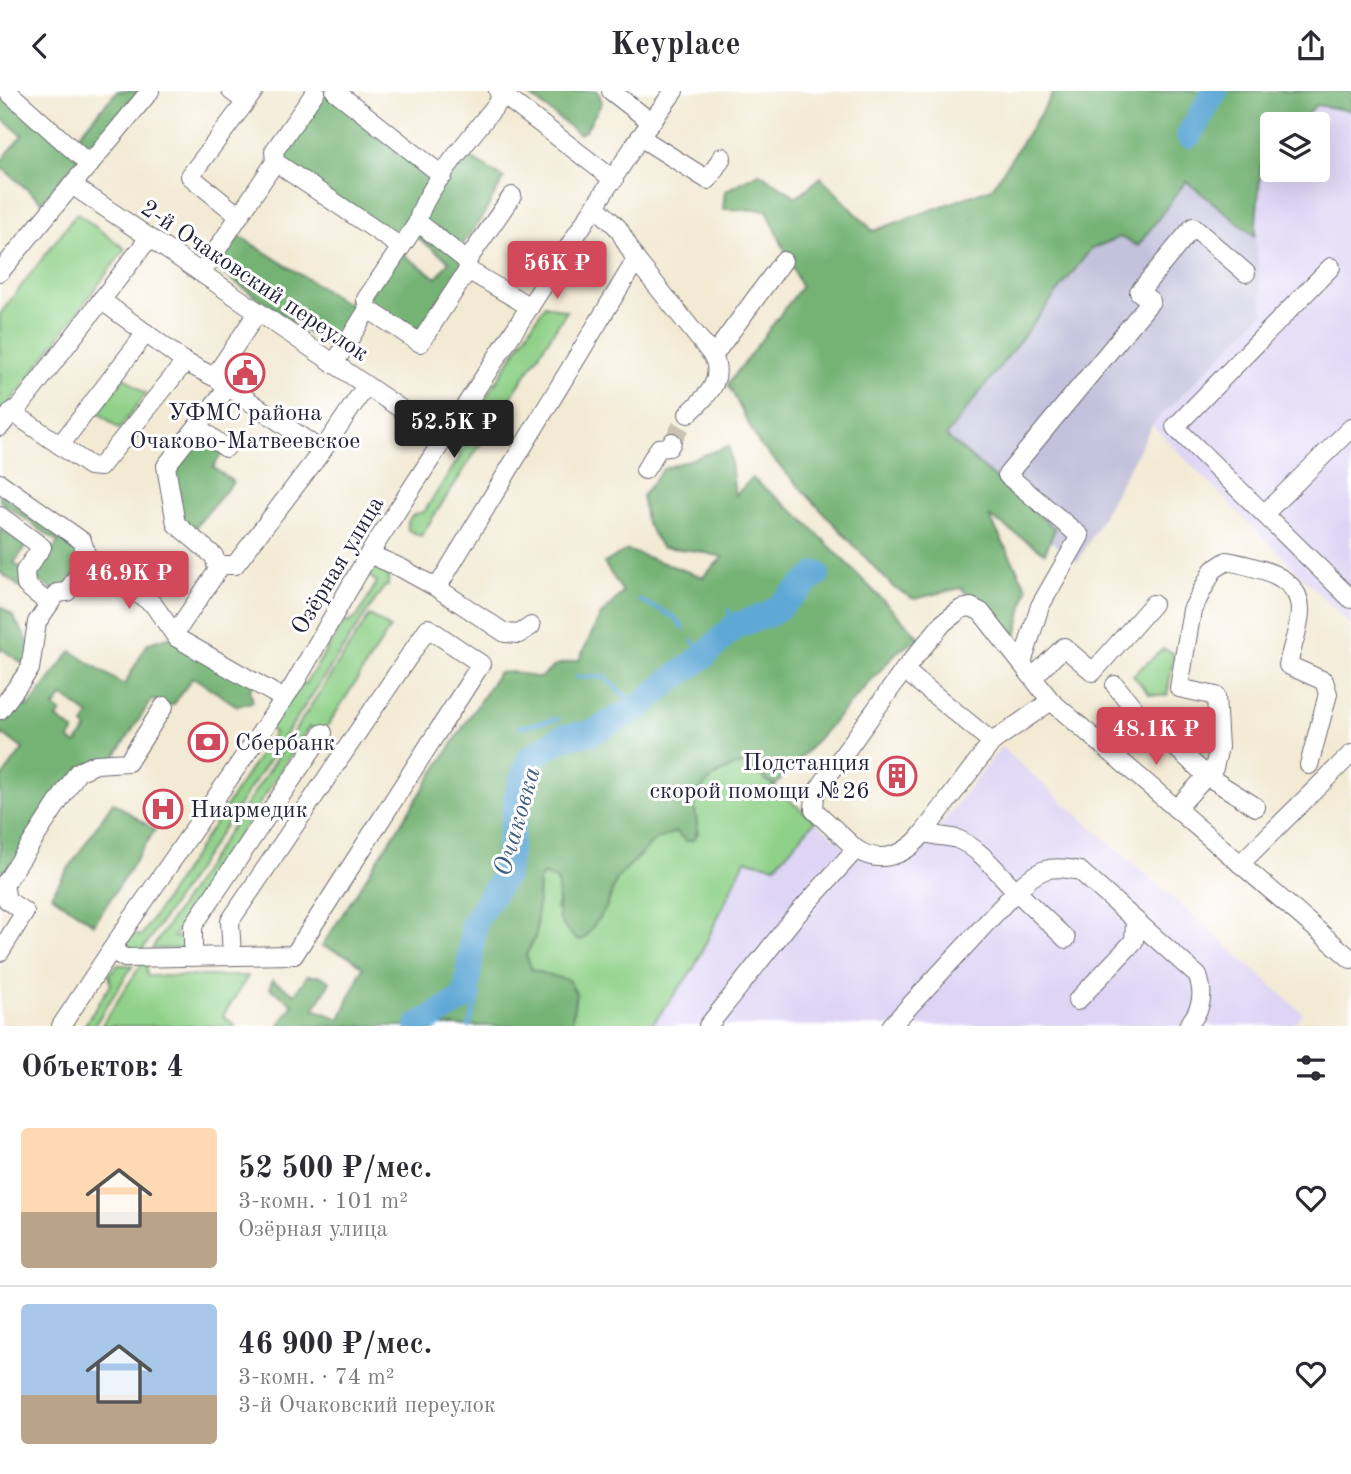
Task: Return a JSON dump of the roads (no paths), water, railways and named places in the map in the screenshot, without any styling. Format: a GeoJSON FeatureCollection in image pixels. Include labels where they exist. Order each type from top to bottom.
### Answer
{"type":"FeatureCollection","features":[{"type":"Feature","properties":{"kind":"street"},"geometry":{"type":"LineString","coordinates":[[7,91],[90,165]]}},
{"type":"Feature","properties":{"kind":"street"},"geometry":{"type":"LineString","coordinates":[[0,272],[150,91]]}},
{"type":"Feature","properties":{"kind":"street"},"geometry":{"type":"LineString","coordinates":[[231,91],[250,97],[190,176],[239,216]]}},
{"type":"Feature","properties":{"kind":"street"},"geometry":{"type":"LineString","coordinates":[[200,272],[275,162],[274,151],[316,91]]}},
{"type":"Feature","properties":{"kind":"street"},"geometry":{"type":"LineString","coordinates":[[335,91],[443,176]]}},
{"type":"Feature","properties":{"kind":"street","name":"Озёрная улица"},"geometry":{"type":"LineString","coordinates":[[61,1026],[284,699],[369,554],[645,129],[674,91]]}},
{"type":"Feature","properties":{"kind":"street"},"geometry":{"type":"LineString","coordinates":[[334,364],[368,309],[366,299],[418,222],[418,213],[501,93],[614,180]]}},
{"type":"Feature","properties":{"kind":"street"},"geometry":{"type":"LineString","coordinates":[[621,95],[645,129],[708,180],[722,157]]}},
{"type":"Feature","properties":{"kind":"street"},"geometry":{"type":"LineString","coordinates":[[275,162],[401,247]]}},
{"type":"Feature","properties":{"kind":"street","name":"2-й Очаковский переулок"},"geometry":{"type":"LineString","coordinates":[[72,185],[445,439]]}},
{"type":"Feature","properties":{"kind":"street"},"geometry":{"type":"LineString","coordinates":[[368,309],[420,343],[512,196]]}},
{"type":"Feature","properties":{"kind":"street"},"geometry":{"type":"LineString","coordinates":[[595,206],[618,228],[636,260],[713,356],[717,365],[716,382],[688,414]]}},
{"type":"Feature","properties":{"kind":"street"},"geometry":{"type":"LineString","coordinates":[[418,222],[468,265],[530,307]]}},
{"type":"Feature","properties":{"kind":"street"},"geometry":{"type":"LineString","coordinates":[[1028,670],[1040,606],[1080,536],[1007,475],[1151,301],[1139,292],[1193,227],[1246,273]]}},
{"type":"Feature","properties":{"kind":"street"},"geometry":{"type":"LineString","coordinates":[[0,427],[20,406],[149,238]]}},
{"type":"Feature","properties":{"kind":"street"},"geometry":{"type":"LineString","coordinates":[[437,588],[636,260]]}},
{"type":"Feature","properties":{"kind":"street"},"geometry":{"type":"LineString","coordinates":[[713,356],[783,261]]}},
{"type":"Feature","properties":{"kind":"street"},"geometry":{"type":"LineString","coordinates":[[1331,267],[1175,427],[1351,599]]}},
{"type":"Feature","properties":{"kind":"street"},"geometry":{"type":"LineString","coordinates":[[101,300],[185,362],[221,382],[323,451]]}},
{"type":"Feature","properties":{"kind":"street"},"geometry":{"type":"LineString","coordinates":[[172,630],[180,626],[218,570],[214,557],[176,524],[166,467],[197,427],[258,312]]}},
{"type":"Feature","properties":{"kind":"street"},"geometry":{"type":"LineString","coordinates":[[61,444],[146,333]]}},
{"type":"Feature","properties":{"kind":"street"},"geometry":{"type":"LineString","coordinates":[[12,412],[90,466],[100,467],[185,362]]}},
{"type":"Feature","properties":{"kind":"street"},"geometry":{"type":"LineString","coordinates":[[216,565],[235,565],[323,451],[366,386]]}},
{"type":"Feature","properties":{"kind":"street"},"geometry":{"type":"LineString","coordinates":[[197,427],[226,448]]}},
{"type":"Feature","properties":{"kind":"street"},"geometry":{"type":"LineString","coordinates":[[1265,513],[1351,428]]}},
{"type":"Feature","properties":{"kind":"street"},"geometry":{"type":"LineString","coordinates":[[645,470],[659,448],[669,447],[672,442]]}},
{"type":"Feature","properties":{"kind":"street"},"geometry":{"type":"LineString","coordinates":[[0,483],[82,541],[89,560],[153,604],[177,638],[284,699]]}},
{"type":"Feature","properties":{"kind":"street"},"geometry":{"type":"LineString","coordinates":[[0,516],[42,547],[25,571],[26,585],[49,604]]}},
{"type":"Feature","properties":{"kind":"street"},"geometry":{"type":"LineString","coordinates":[[369,554],[437,588],[505,633],[519,634],[531,626]]}},
{"type":"Feature","properties":{"kind":"street"},"geometry":{"type":"LineString","coordinates":[[0,710],[30,669],[37,622],[57,593],[67,592],[89,560]]}},
{"type":"Feature","properties":{"kind":"street"},"geometry":{"type":"LineString","coordinates":[[1176,809],[1214,768],[1219,747],[1216,696],[1180,688],[1192,610],[1213,570],[1227,561],[1263,569],[1285,581],[1298,598],[1300,612],[1288,665],[1324,681],[1328,694],[1308,765]]}},
{"type":"Feature","properties":{"kind":"street"},"geometry":{"type":"LineString","coordinates":[[1028,670],[1064,647],[1093,672],[1153,604]]}},
{"type":"Feature","properties":{"kind":"street"},"geometry":{"type":"LineString","coordinates":[[1051,701],[992,743],[914,846],[900,854],[875,857],[863,854],[814,810],[815,794],[904,670],[943,623],[961,609],[971,607],[981,612],[1051,701],[1351,959]]}},
{"type":"Feature","properties":{"kind":"street"},"geometry":{"type":"LineString","coordinates":[[111,950],[125,958],[294,955],[481,664],[428,628],[230,921],[232,956]]}},
{"type":"Feature","properties":{"kind":"street"},"geometry":{"type":"LineString","coordinates":[[904,670],[992,743]]}},
{"type":"Feature","properties":{"kind":"street"},"geometry":{"type":"LineString","coordinates":[[1115,685],[1137,712],[1207,776],[1256,807]]}},
{"type":"Feature","properties":{"kind":"street"},"geometry":{"type":"LineString","coordinates":[[0,952],[25,912],[7,900],[4,885],[71,783],[79,772],[88,766],[128,762],[163,706]]}},
{"type":"Feature","properties":{"kind":"street"},"geometry":{"type":"LineString","coordinates":[[193,957],[193,926],[323,733]]}},
{"type":"Feature","properties":{"kind":"street"},"geometry":{"type":"LineString","coordinates":[[1240,865],[1351,754]]}},
{"type":"Feature","properties":{"kind":"street"},"geometry":{"type":"LineString","coordinates":[[924,832],[936,837],[954,838],[968,844],[1066,939]]}},
{"type":"Feature","properties":{"kind":"street"},"geometry":{"type":"LineString","coordinates":[[708,1026],[793,919],[856,849]]}},
{"type":"Feature","properties":{"kind":"street"},"geometry":{"type":"LineString","coordinates":[[891,1026],[1016,891],[1038,871],[1059,867],[1080,871],[1198,976],[1202,988],[1202,1003],[1188,1026]]}},
{"type":"Feature","properties":{"kind":"street"},"geometry":{"type":"LineString","coordinates":[[1077,1001],[1134,941],[1135,920]]}},
{"type":"Feature","properties":{"kind":"waterway","name":"Очаковка"},"geometry":{"type":"LineString","coordinates":[[1189,135],[1215,91]]}},
{"type":"Feature","properties":{"kind":"waterway","name":"Очаковка"},"geometry":{"type":"LineString","coordinates":[[418,1026],[466,997],[474,922],[506,873],[517,795],[530,758],[563,737],[591,733],[638,708],[704,656],[735,626],[772,613],[817,574]]}},
{"type":"Feature","properties":{"kind":"waterway"},"geometry":{"type":"LineString","coordinates":[[640,600],[674,617],[683,628]]}},
{"type":"Feature","properties":{"kind":"waterway"},"geometry":{"type":"LineString","coordinates":[[729,611],[735,626]]}},
{"type":"Feature","properties":{"kind":"waterway"},"geometry":{"type":"LineString","coordinates":[[693,641],[704,656]]}},
{"type":"Feature","properties":{"kind":"waterway"},"geometry":{"type":"LineString","coordinates":[[577,677],[605,677],[638,708]]}},
{"type":"Feature","properties":{"kind":"waterway"},"geometry":{"type":"LineString","coordinates":[[519,727],[558,719]]}},
{"type":"Feature","properties":{"kind":"waterway"},"geometry":{"type":"LineString","coordinates":[[468,976],[479,996],[469,1026]]}},
{"type":"Feature","properties":{"kind":"tunnel"},"geometry":{"type":"LineString","coordinates":[[672,442],[688,414]]}},
{"type":"Feature","properties":{"kind":"place","name":"УФМС района Очаково-Матвеевское"},"geometry":{"type":"Point","coordinates":[245,373]}},
{"type":"Feature","properties":{"kind":"place","name":"Сбербанк"},"geometry":{"type":"Point","coordinates":[208,742]}},
{"type":"Feature","properties":{"kind":"place","name":"Подстанция скорой помощи №26"},"geometry":{"type":"Point","coordinates":[897,776]}},
{"type":"Feature","properties":{"kind":"place","name":"Ниармедик"},"geometry":{"type":"Point","coordinates":[163,809]}}]}
